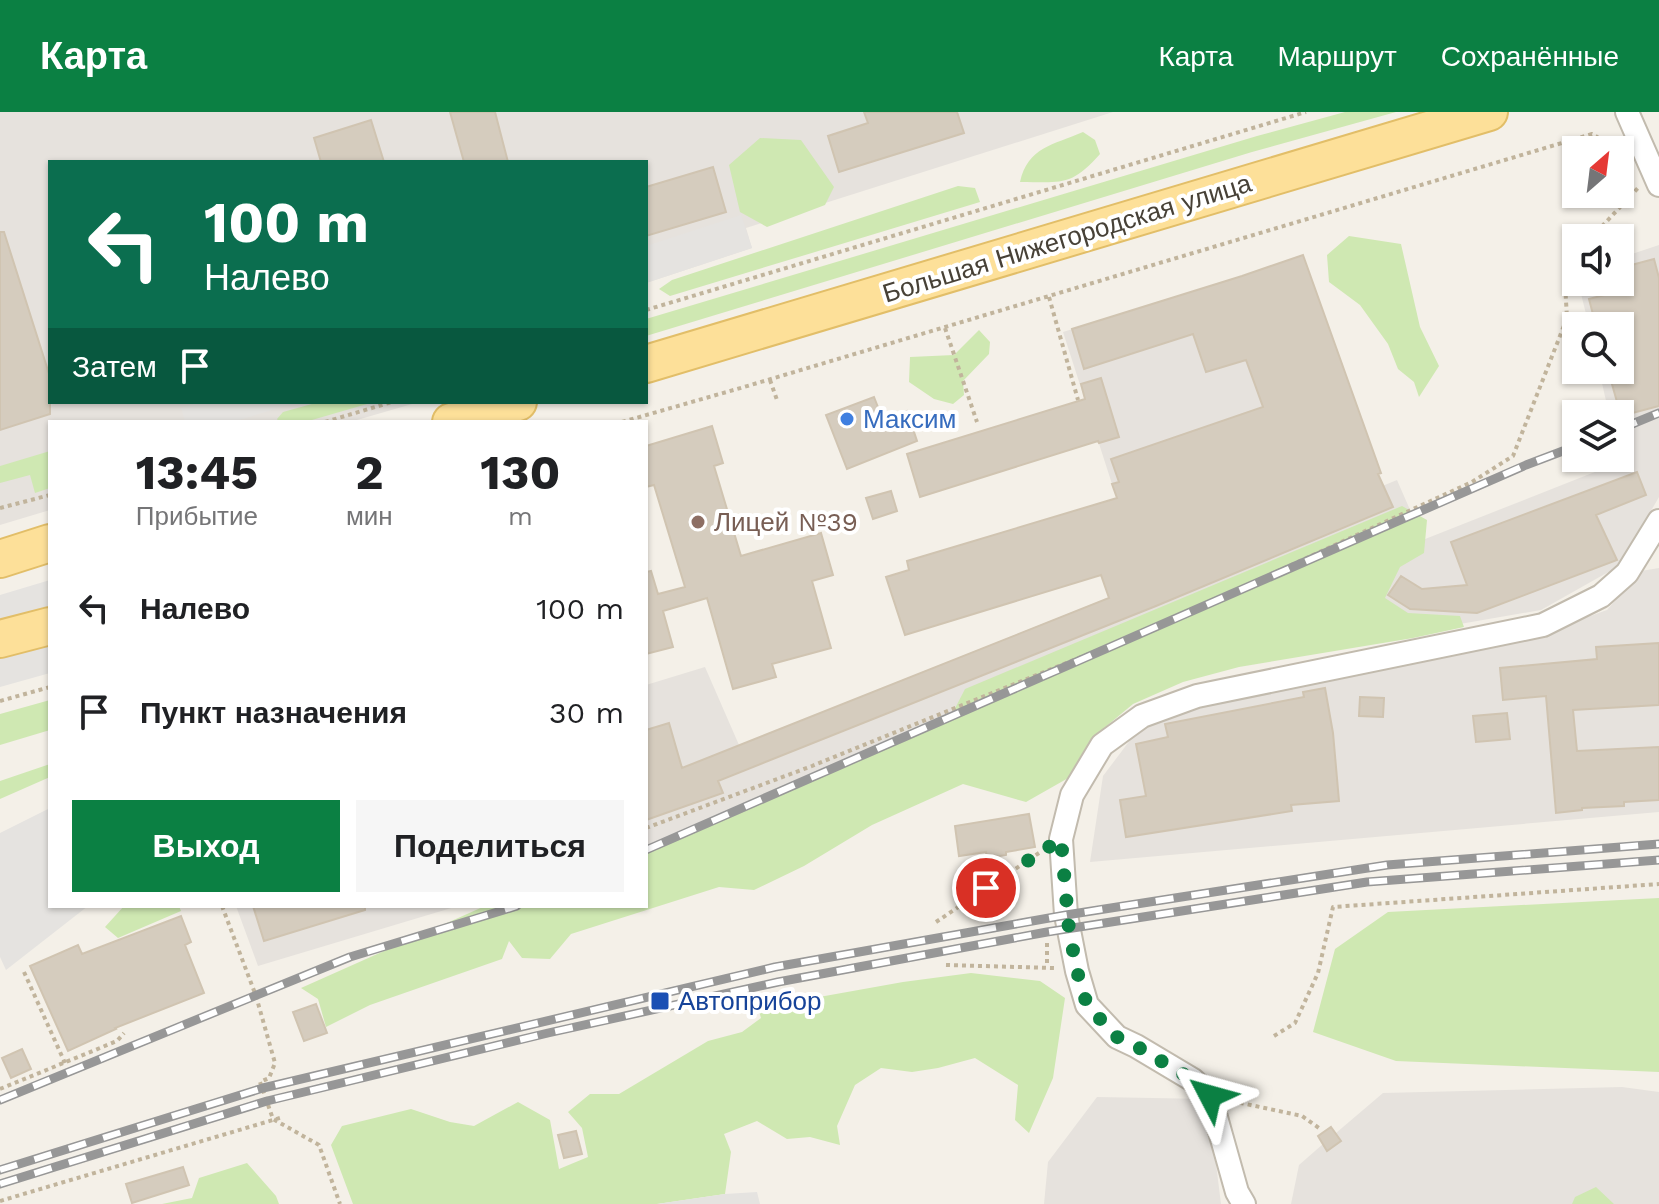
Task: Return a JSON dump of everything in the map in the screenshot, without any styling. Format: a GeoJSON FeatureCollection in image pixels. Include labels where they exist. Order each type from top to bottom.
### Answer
{"type":"FeatureCollection","features":[{"type":"Feature","properties":{"kind":"main road","name":"Большая Нижегородская улица"},"geometry":{"type":"LineString","coordinates":[[648,363],[1489,112]]}},
{"type":"Feature","properties":{"kind":"main road"},"geometry":{"type":"LineString","coordinates":[[458,420],[511,404]]}},
{"type":"Feature","properties":{"kind":"main road"},"geometry":{"type":"LineString","coordinates":[[0,559],[48,544]]}},
{"type":"Feature","properties":{"kind":"main road"},"geometry":{"type":"LineString","coordinates":[[0,639],[48,627]]}},
{"type":"Feature","properties":{"kind":"street"},"geometry":{"type":"LineString","coordinates":[[1627,112],[1656,178]]}},
{"type":"Feature","properties":{"kind":"street"},"geometry":{"type":"LineString","coordinates":[[1244,1204],[1237,1192],[1210,1096],[1193,1080],[1117,1037],[1087,1005],[1066,915],[1061,839],[1072,795],[1102,745],[1142,716],[1197,696],[1543,625],[1601,596],[1627,573],[1659,521]]}},
{"type":"Feature","properties":{"kind":"path"},"geometry":{"type":"LineString","coordinates":[[648,309],[1306,112]]}},
{"type":"Feature","properties":{"kind":"path"},"geometry":{"type":"LineString","coordinates":[[629,420],[1562,143]]}},
{"type":"Feature","properties":{"kind":"path"},"geometry":{"type":"LineString","coordinates":[[1606,224],[1656,178]]}},
{"type":"Feature","properties":{"kind":"path"},"geometry":{"type":"LineString","coordinates":[[648,827],[812,766],[1165,623],[1472,482],[1513,456],[1567,318],[1566,296]]}},
{"type":"Feature","properties":{"kind":"path"},"geometry":{"type":"LineString","coordinates":[[1049,297],[1078,400]]}},
{"type":"Feature","properties":{"kind":"path"},"geometry":{"type":"LineString","coordinates":[[945,328],[977,422]]}},
{"type":"Feature","properties":{"kind":"path"},"geometry":{"type":"LineString","coordinates":[[770,380],[777,400]]}},
{"type":"Feature","properties":{"kind":"path"},"geometry":{"type":"LineString","coordinates":[[332,420],[385,404]]}},
{"type":"Feature","properties":{"kind":"path"},"geometry":{"type":"LineString","coordinates":[[0,508],[48,496]]}},
{"type":"Feature","properties":{"kind":"path"},"geometry":{"type":"LineString","coordinates":[[0,701],[48,688]]}},
{"type":"Feature","properties":{"kind":"path"},"geometry":{"type":"LineString","coordinates":[[936,922],[1061,839]]}},
{"type":"Feature","properties":{"kind":"path"},"geometry":{"type":"LineString","coordinates":[[1274,1036],[1295,1023],[1318,973],[1333,907],[1659,884]]}},
{"type":"Feature","properties":{"kind":"path"},"geometry":{"type":"LineString","coordinates":[[223,908],[256,996],[275,1063],[269,1078],[260,1082],[273,1119],[319,1145],[340,1204]]}},
{"type":"Feature","properties":{"kind":"path"},"geometry":{"type":"LineString","coordinates":[[946,965],[1077,971]]}},
{"type":"Feature","properties":{"kind":"path"},"geometry":{"type":"LineString","coordinates":[[24,972],[65,1063]]}},
{"type":"Feature","properties":{"kind":"path"},"geometry":{"type":"LineString","coordinates":[[0,1089],[117,1041],[124,1033]]}},
{"type":"Feature","properties":{"kind":"path"},"geometry":{"type":"LineString","coordinates":[[1210,1096],[1302,1116],[1319,1128]]}},
{"type":"Feature","properties":{"kind":"path"},"geometry":{"type":"LineString","coordinates":[[0,1201],[283,1117]]}},
{"type":"Feature","properties":{"kind":"shaded area"},"geometry":{"type":"Polygon","coordinates":[[[0,112],[1113,112],[746,228],[752,248],[648,282],[648,160],[48,160],[48,404],[412,404],[357,420],[48,420],[48,511],[0,525],[0,112]]]}},
{"type":"Feature","properties":{"kind":"shaded area"},"geometry":{"type":"Polygon","coordinates":[[[741,215],[752,248],[648,282],[648,245],[741,215]]]}},
{"type":"Feature","properties":{"kind":"shaded area"},"geometry":{"type":"Polygon","coordinates":[[[1659,245],[1659,497],[1619,566],[1541,610],[1391,636],[1367,562],[1595,472],[1634,472],[1634,400],[1606,400],[1602,384],[1634,384],[1634,312],[1586,312],[1582,296],[1634,296],[1634,253],[1659,245]]]}},
{"type":"Feature","properties":{"kind":"shaded area"},"geometry":{"type":"Polygon","coordinates":[[[1303,255],[1381,473],[1138,558],[1063,332],[1303,255]]]}},
{"type":"Feature","properties":{"kind":"shaded area"},"geometry":{"type":"Polygon","coordinates":[[[194,404],[292,404],[240,420],[184,420],[181,408],[194,404]]]}},
{"type":"Feature","properties":{"kind":"shaded area"},"geometry":{"type":"Polygon","coordinates":[[[1397,480],[1414,519],[678,840],[648,848],[648,684],[705,667],[739,745],[1397,480]]]}},
{"type":"Feature","properties":{"kind":"shaded area"},"geometry":{"type":"Polygon","coordinates":[[[1659,568],[1659,812],[1090,862],[1103,776],[1140,727],[1174,713],[1512,644],[1607,610],[1641,571],[1659,568]]]}},
{"type":"Feature","properties":{"kind":"shaded area"},"geometry":{"type":"Polygon","coordinates":[[[48,581],[48,609],[0,622],[0,595],[48,581]]]}},
{"type":"Feature","properties":{"kind":"shaded area"},"geometry":{"type":"Polygon","coordinates":[[[48,646],[48,674],[0,687],[0,659],[48,646]]]}},
{"type":"Feature","properties":{"kind":"shaded area"},"geometry":{"type":"Polygon","coordinates":[[[48,809],[48,908],[85,908],[6,970],[0,957],[0,833],[48,809]]]}},
{"type":"Feature","properties":{"kind":"shaded area"},"geometry":{"type":"Polygon","coordinates":[[[237,908],[451,908],[258,966],[237,908]]]}},
{"type":"Feature","properties":{"kind":"shaded area"},"geometry":{"type":"Polygon","coordinates":[[[1622,1087],[1659,1092],[1659,1204],[1291,1204],[1299,1165],[1323,1144],[1318,1136],[1331,1127],[1336,1133],[1383,1093],[1622,1087]]]}},
{"type":"Feature","properties":{"kind":"shaded area"},"geometry":{"type":"Polygon","coordinates":[[[1097,1097],[1208,1099],[1221,1204],[1044,1204],[1048,1162],[1097,1097]]]}},
{"type":"Feature","properties":{"kind":"shaded area"},"geometry":{"type":"Polygon","coordinates":[[[757,1192],[760,1204],[657,1204],[725,1194],[757,1192]]]}},
{"type":"Feature","properties":{"kind":"green space"},"geometry":{"type":"Polygon","coordinates":[[[1345,112],[1396,112],[1252,152],[648,335],[648,318],[1345,112]]]}},
{"type":"Feature","properties":{"kind":"green space"},"geometry":{"type":"Polygon","coordinates":[[[1083,132],[1095,140],[1100,154],[1090,165],[1073,177],[1056,182],[1020,182],[1029,161],[1036,154],[1083,132]]]}},
{"type":"Feature","properties":{"kind":"green space"},"geometry":{"type":"Polygon","coordinates":[[[760,138],[801,140],[834,187],[825,205],[767,227],[740,212],[729,165],[760,138]]]}},
{"type":"Feature","properties":{"kind":"green space"},"geometry":{"type":"Polygon","coordinates":[[[958,186],[975,188],[980,202],[670,296],[659,289],[672,280],[958,186]]]}},
{"type":"Feature","properties":{"kind":"green space"},"geometry":{"type":"Polygon","coordinates":[[[1349,236],[1401,244],[1420,327],[1439,366],[1419,397],[1414,382],[1398,369],[1388,344],[1360,305],[1329,282],[1327,255],[1349,236]]]}},
{"type":"Feature","properties":{"kind":"green space"},"geometry":{"type":"Polygon","coordinates":[[[979,330],[990,342],[989,354],[963,381],[964,395],[953,404],[934,399],[909,382],[910,357],[954,355],[979,330]]]}},
{"type":"Feature","properties":{"kind":"green space"},"geometry":{"type":"Polygon","coordinates":[[[312,404],[367,404],[312,420],[278,420],[283,412],[312,404]]]}},
{"type":"Feature","properties":{"kind":"green space"},"geometry":{"type":"Polygon","coordinates":[[[48,452],[48,489],[35,493],[30,475],[0,483],[0,466],[48,452]]]}},
{"type":"Feature","properties":{"kind":"green space"},"geometry":{"type":"Polygon","coordinates":[[[1402,506],[1427,520],[1424,553],[1400,567],[1385,598],[1408,613],[1460,616],[1464,627],[1239,667],[1183,682],[1133,704],[1091,739],[1070,777],[1026,802],[963,784],[872,825],[804,866],[754,890],[719,887],[571,934],[550,959],[522,958],[509,941],[502,959],[370,1005],[326,1027],[318,999],[301,988],[481,908],[648,908],[648,848],[678,840],[948,722],[965,689],[1402,506]]]}},
{"type":"Feature","properties":{"kind":"green space"},"geometry":{"type":"Polygon","coordinates":[[[48,701],[48,731],[0,745],[0,714],[48,701]]]}},
{"type":"Feature","properties":{"kind":"green space"},"geometry":{"type":"Polygon","coordinates":[[[48,765],[48,778],[0,799],[0,781],[48,765]]]}},
{"type":"Feature","properties":{"kind":"green space"},"geometry":{"type":"Polygon","coordinates":[[[1659,898],[1659,1072],[1396,1061],[1313,1032],[1335,949],[1388,912],[1659,898]]]}},
{"type":"Feature","properties":{"kind":"green space"},"geometry":{"type":"Polygon","coordinates":[[[122,908],[180,908],[181,911],[118,938],[105,927],[122,908]]]}},
{"type":"Feature","properties":{"kind":"green space"},"geometry":{"type":"Polygon","coordinates":[[[971,973],[1040,981],[1065,998],[1053,1078],[1029,1133],[1015,1120],[1018,1085],[975,1058],[912,1072],[881,1068],[855,1085],[837,1126],[840,1145],[810,1137],[787,1139],[757,1121],[724,1134],[731,1152],[725,1194],[657,1204],[353,1204],[331,1145],[342,1126],[411,1109],[474,1126],[518,1102],[550,1120],[559,1169],[588,1157],[582,1128],[568,1112],[590,1094],[619,1094],[708,1041],[742,1032],[761,1018],[758,1008],[971,973]]]}},
{"type":"Feature","properties":{"kind":"green space"},"geometry":{"type":"Polygon","coordinates":[[[247,1163],[276,1196],[279,1204],[162,1204],[192,1198],[199,1178],[247,1163]]]}},
{"type":"Feature","properties":{"kind":"green space"},"geometry":{"type":"Polygon","coordinates":[[[1596,1187],[1614,1204],[1572,1204],[1575,1197],[1596,1187]]]}},
{"type":"Feature","properties":{"kind":"building"},"geometry":{"type":"Polygon","coordinates":[[[450,112],[495,112],[507,160],[463,160],[450,112]]]}},
{"type":"Feature","properties":{"kind":"building"},"geometry":{"type":"Polygon","coordinates":[[[864,112],[957,112],[964,133],[839,172],[828,136],[868,123],[864,112]]]}},
{"type":"Feature","properties":{"kind":"building"},"geometry":{"type":"Polygon","coordinates":[[[371,120],[383,160],[320,160],[314,138],[371,120]]]}},
{"type":"Feature","properties":{"kind":"building"},"geometry":{"type":"Polygon","coordinates":[[[713,167],[726,212],[648,235],[648,186],[713,167]]]}},
{"type":"Feature","properties":{"kind":"building"},"geometry":{"type":"Polygon","coordinates":[[[0,232],[4,232],[48,371],[50,414],[0,430],[0,232]]]}},
{"type":"Feature","properties":{"kind":"building"},"geometry":{"type":"Polygon","coordinates":[[[1303,255],[1381,473],[1378,474],[1393,507],[1156,606],[718,781],[723,793],[648,819],[648,729],[669,723],[682,768],[1109,598],[1101,575],[905,635],[886,577],[909,570],[907,561],[1117,498],[1112,484],[1119,482],[1111,459],[1263,407],[1246,360],[1206,372],[1193,334],[1084,369],[1072,329],[1303,255]]]}},
{"type":"Feature","properties":{"kind":"building"},"geometry":{"type":"Polygon","coordinates":[[[1654,259],[1659,278],[1659,406],[1634,413],[1634,400],[1616,400],[1612,384],[1634,384],[1634,312],[1592,312],[1589,299],[1634,296],[1634,264],[1654,259]]]}},
{"type":"Feature","properties":{"kind":"building"},"geometry":{"type":"Polygon","coordinates":[[[1101,378],[1119,437],[920,497],[907,454],[1085,399],[1081,384],[1101,378]]]}},
{"type":"Feature","properties":{"kind":"building"},"geometry":{"type":"Polygon","coordinates":[[[874,397],[883,420],[907,411],[917,441],[847,469],[826,415],[874,397]]]}},
{"type":"Feature","properties":{"kind":"building"},"geometry":{"type":"Polygon","coordinates":[[[712,426],[723,463],[714,466],[741,556],[821,533],[833,575],[812,581],[831,648],[772,664],[776,677],[733,689],[707,598],[663,611],[673,647],[648,653],[648,572],[651,571],[658,594],[685,587],[654,485],[648,486],[648,445],[712,426]]]}},
{"type":"Feature","properties":{"kind":"building"},"geometry":{"type":"Polygon","coordinates":[[[1637,472],[1646,495],[1596,515],[1617,560],[1477,613],[1410,609],[1388,595],[1401,576],[1422,589],[1467,585],[1451,542],[1637,472]]]}},
{"type":"Feature","properties":{"kind":"building"},"geometry":{"type":"Polygon","coordinates":[[[891,491],[897,511],[873,519],[866,498],[891,491]]]}},
{"type":"Feature","properties":{"kind":"building"},"geometry":{"type":"Polygon","coordinates":[[[1659,643],[1659,705],[1573,710],[1577,751],[1659,747],[1659,800],[1556,813],[1546,696],[1503,700],[1500,668],[1597,659],[1596,647],[1659,643]]]}},
{"type":"Feature","properties":{"kind":"building"},"geometry":{"type":"Polygon","coordinates":[[[1325,688],[1333,733],[1339,801],[1291,805],[1292,811],[1126,837],[1120,800],[1146,796],[1136,744],[1168,737],[1165,724],[1304,697],[1303,692],[1325,688]]]}},
{"type":"Feature","properties":{"kind":"building"},"geometry":{"type":"Polygon","coordinates":[[[1360,697],[1384,698],[1383,717],[1359,716],[1360,697]]]}},
{"type":"Feature","properties":{"kind":"building"},"geometry":{"type":"Polygon","coordinates":[[[1507,713],[1510,739],[1476,742],[1473,716],[1507,713]]]}},
{"type":"Feature","properties":{"kind":"building"},"geometry":{"type":"Polygon","coordinates":[[[1029,814],[1035,847],[987,858],[986,852],[959,856],[955,826],[1029,814]]]}},
{"type":"Feature","properties":{"kind":"building"},"geometry":{"type":"Polygon","coordinates":[[[254,908],[365,908],[365,910],[264,941],[254,908]]]}},
{"type":"Feature","properties":{"kind":"building"},"geometry":{"type":"Polygon","coordinates":[[[181,916],[191,942],[185,945],[204,993],[115,1028],[68,1051],[30,966],[78,945],[82,954],[181,916]]]}},
{"type":"Feature","properties":{"kind":"building"},"geometry":{"type":"Polygon","coordinates":[[[316,1004],[327,1033],[304,1041],[293,1012],[316,1004]]]}},
{"type":"Feature","properties":{"kind":"building"},"geometry":{"type":"Polygon","coordinates":[[[22,1049],[31,1069],[11,1078],[2,1058],[22,1049]]]}},
{"type":"Feature","properties":{"kind":"building"},"geometry":{"type":"Polygon","coordinates":[[[1331,1127],[1341,1141],[1327,1151],[1318,1136],[1331,1127]]]}},
{"type":"Feature","properties":{"kind":"building"},"geometry":{"type":"Polygon","coordinates":[[[576,1131],[582,1154],[564,1158],[558,1135],[576,1131]]]}},
{"type":"Feature","properties":{"kind":"building"},"geometry":{"type":"Polygon","coordinates":[[[183,1167],[189,1185],[132,1203],[126,1184],[183,1167]]]}},
{"type":"Feature","properties":{"kind":"railway"},"geometry":{"type":"LineString","coordinates":[[1634,423],[1659,413]]}},
{"type":"Feature","properties":{"kind":"railway"},"geometry":{"type":"LineString","coordinates":[[648,849],[1562,451]]}},
{"type":"Feature","properties":{"kind":"railway"},"geometry":{"type":"LineString","coordinates":[[0,1170],[263,1088],[775,967],[1066,915],[1387,865],[1659,844]]}},
{"type":"Feature","properties":{"kind":"railway"},"geometry":{"type":"LineString","coordinates":[[0,1184],[267,1101],[548,1033],[778,982],[1047,932],[1367,882],[1659,860]]}},
{"type":"Feature","properties":{"kind":"railway"},"geometry":{"type":"LineString","coordinates":[[0,1100],[350,957],[510,908]]}},
{"type":"Feature","properties":{"kind":"place","name":"Максим"},"geometry":{"type":"Point","coordinates":[847,419]}},
{"type":"Feature","properties":{"kind":"place","name":"Лицей №39"},"geometry":{"type":"Point","coordinates":[698,522]}},
{"type":"Feature","properties":{"kind":"place","name":"Автоприбор"},"geometry":{"type":"Point","coordinates":[660,1001]}},
{"type":"Feature","properties":{"kind":"route"},"geometry":{"type":"LineString","coordinates":[[986,888],[1061,839],[1066,915],[1087,1005],[1117,1037],[1193,1080],[1210,1096]]}}]}
